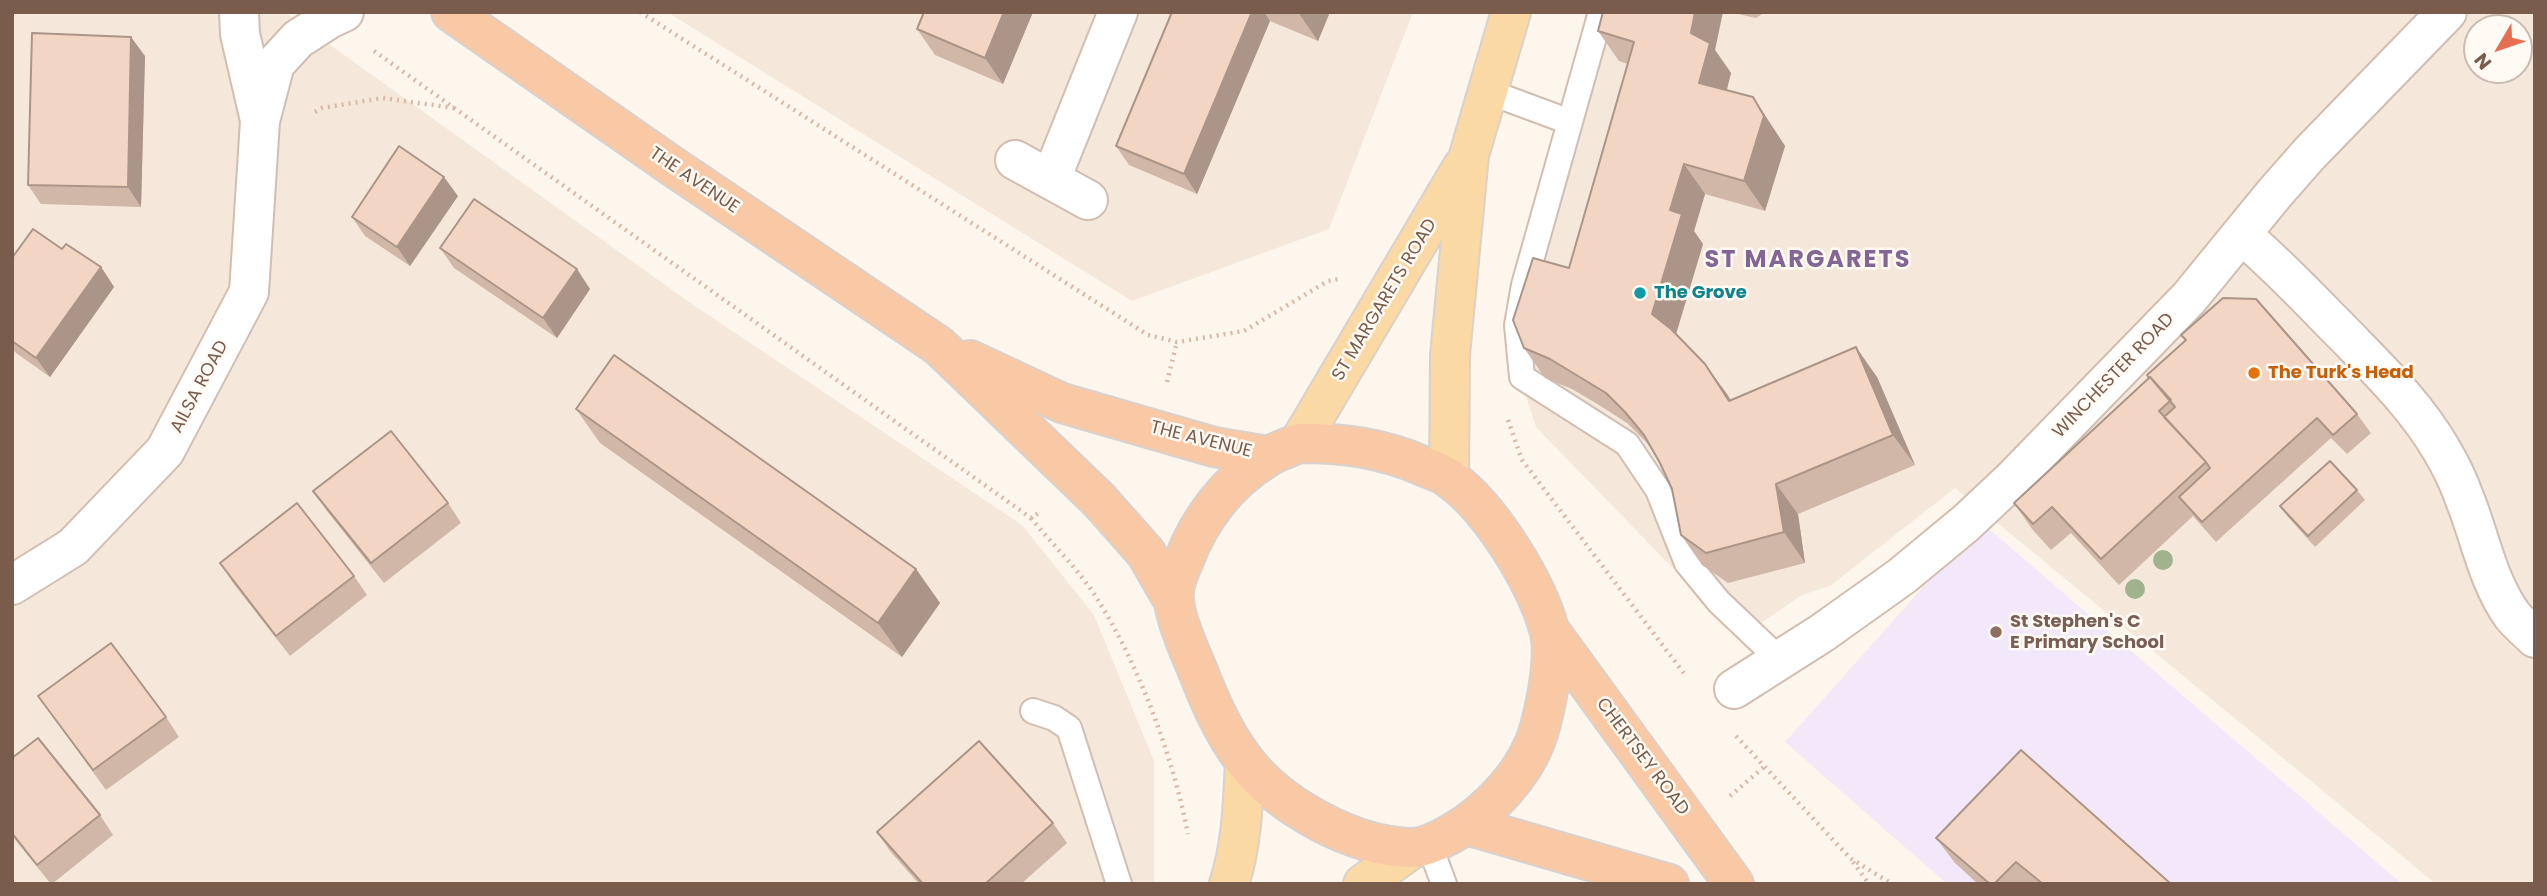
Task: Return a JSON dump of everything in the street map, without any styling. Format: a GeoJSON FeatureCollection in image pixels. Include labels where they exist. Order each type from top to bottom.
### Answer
{"type":"FeatureCollection","features":[{"type":"Feature","properties":{"kind":"highway","name":"THE AVENUE"},"geometry":{"type":"LineString","coordinates":[[451,12],[939,346],[1062,403],[1214,447],[1284,450],[1335,443],[1377,449],[1449,478],[1477,502],[1504,540],[1530,581],[1550,631]]}},
{"type":"Feature","properties":{"kind":"highway","name":"THE AVENUE"},"geometry":{"type":"LineString","coordinates":[[939,346],[1100,500],[1146,553],[1173,600],[1189,651],[1214,711],[1245,761],[1271,789],[1307,816],[1367,841],[1421,846]]}},
{"type":"Feature","properties":{"kind":"highway"},"geometry":{"type":"LineString","coordinates":[[1173,600],[1187,550],[1213,503],[1284,450]]}},
{"type":"Feature","properties":{"kind":"highway"},"geometry":{"type":"LineString","coordinates":[[1421,846],[1467,825],[1492,804],[1518,776],[1540,730],[1549,688],[1550,631]]}},
{"type":"Feature","properties":{"kind":"highway","name":"CHERTSEY ROAD"},"geometry":{"type":"LineString","coordinates":[[1550,631],[1734,884]]}},
{"type":"Feature","properties":{"kind":"highway"},"geometry":{"type":"LineString","coordinates":[[1467,825],[1669,884]]}},
{"type":"Feature","properties":{"kind":"main road","name":"ST MARGARETS ROAD"},"geometry":{"type":"LineString","coordinates":[[1449,478],[1450,355],[1469,155],[1511,12]]}},
{"type":"Feature","properties":{"kind":"main road","name":"ST MARGARETS ROAD"},"geometry":{"type":"LineString","coordinates":[[1284,450],[1469,155]]}},
{"type":"Feature","properties":{"kind":"main road"},"geometry":{"type":"LineString","coordinates":[[1229,884],[1235,866],[1245,761]]}},
{"type":"Feature","properties":{"kind":"main road"},"geometry":{"type":"LineString","coordinates":[[1363,884],[1421,846]]}},
{"type":"Feature","properties":{"kind":"street","name":"AILSA ROAD"},"geometry":{"type":"LineString","coordinates":[[239,12],[240,34],[260,131]]}},
{"type":"Feature","properties":{"kind":"street"},"geometry":{"type":"LineString","coordinates":[[1051,179],[1118,12]]}},
{"type":"Feature","properties":{"kind":"street","name":"WINCHESTER ROAD"},"geometry":{"type":"LineString","coordinates":[[1734,689],[1864,605],[1966,523],[2189,298],[2310,153],[2447,12]]}},
{"type":"Feature","properties":{"kind":"street","name":"AILSA ROAD"},"geometry":{"type":"LineString","coordinates":[[12,585],[73,547],[166,452],[249,292],[260,131],[275,64],[298,39],[337,16]]}},
{"type":"Feature","properties":{"kind":"street"},"geometry":{"type":"LineString","coordinates":[[1015,160],[1088,200]]}},
{"type":"Feature","properties":{"kind":"street"},"geometry":{"type":"LineString","coordinates":[[2242,235],[2271,259],[2370,361],[2410,404],[2426,426],[2445,456],[2464,497],[2501,597],[2514,617],[2535,638]]}},
{"type":"Feature","properties":{"kind":"lane"},"geometry":{"type":"LineString","coordinates":[[1601,12],[1524,285],[1517,325],[1522,377],[1627,444],[1658,490],[1687,563],[1718,602],[1780,660]]}},
{"type":"Feature","properties":{"kind":"lane"},"geometry":{"type":"LineString","coordinates":[[1489,92],[1570,122]]}},
{"type":"Feature","properties":{"kind":"lane"},"geometry":{"type":"LineString","coordinates":[[1033,711],[1054,718],[1069,728],[1119,884]]}},
{"type":"Feature","properties":{"kind":"lane"},"geometry":{"type":"LineString","coordinates":[[1421,846],[1444,884]]}},
{"type":"Feature","properties":{"kind":"path"},"geometry":{"type":"LineString","coordinates":[[640,12],[1148,335],[1177,342],[1244,331],[1328,281],[1348,278]]}},
{"type":"Feature","properties":{"kind":"path"},"geometry":{"type":"LineString","coordinates":[[337,16],[455,108],[1031,519],[1095,596],[1126,654],[1156,724],[1182,803],[1190,843]]}},
{"type":"Feature","properties":{"kind":"path"},"geometry":{"type":"LineString","coordinates":[[260,131],[322,108],[383,98],[455,108]]}},
{"type":"Feature","properties":{"kind":"path"},"geometry":{"type":"LineString","coordinates":[[1165,388],[1177,342]]}},
{"type":"Feature","properties":{"kind":"path"},"geometry":{"type":"LineString","coordinates":[[1504,409],[1522,460],[1693,686]]}},
{"type":"Feature","properties":{"kind":"path"},"geometry":{"type":"LineString","coordinates":[[1031,519],[1042,510]]}},
{"type":"Feature","properties":{"kind":"path"},"geometry":{"type":"LineString","coordinates":[[1730,796],[1764,767],[1850,858],[1869,884]]}},
{"type":"Feature","properties":{"kind":"path"},"geometry":{"type":"LineString","coordinates":[[1850,858],[1892,884]]}},
{"type":"Feature","properties":{"kind":"shaded area"},"geometry":{"type":"Polygon","coordinates":[[[12,12],[284,12],[689,302],[1022,525],[1094,615],[1154,761],[1154,884],[12,884],[12,12]]]}},
{"type":"Feature","properties":{"kind":"shaded area"},"geometry":{"type":"Polygon","coordinates":[[[667,12],[1413,12],[1329,229],[1132,301],[667,12]]]}},
{"type":"Feature","properties":{"kind":"shaded area"},"geometry":{"type":"Polygon","coordinates":[[[1586,12],[2535,12],[2535,884],[2436,884],[1955,488],[1830,586],[1802,595],[1758,625],[1723,620],[1536,427],[1514,359],[1586,12]]]}},
{"type":"Feature","properties":{"kind":"shaded area","name":"St Stephen's C E Primary School"},"geometry":{"type":"Polygon","coordinates":[[[1981,522],[2402,884],[1947,884],[1785,742],[1981,522]]]}},
{"type":"Feature","properties":{"kind":"building"},"geometry":{"type":"Polygon","coordinates":[[[924,12],[1004,12],[985,58],[917,29],[924,12]]]}},
{"type":"Feature","properties":{"kind":"building"},"geometry":{"type":"Polygon","coordinates":[[[1172,12],[1252,12],[1184,174],[1116,146],[1172,12]]]}},
{"type":"Feature","properties":{"kind":"building","name":"The Grove"},"geometry":{"type":"Polygon","coordinates":[[[1603,12],[1695,12],[1691,33],[1710,43],[1699,83],[1753,97],[1764,116],[1744,181],[1684,164],[1670,210],[1682,214],[1652,314],[1671,329],[1705,364],[1729,401],[1856,347],[1893,435],[1776,484],[1784,532],[1706,553],[1681,535],[1672,489],[1644,435],[1625,412],[1606,393],[1550,359],[1524,348],[1513,320],[1533,258],[1569,268],[1634,42],[1598,31],[1603,12]]]}},
{"type":"Feature","properties":{"kind":"building"},"geometry":{"type":"Polygon","coordinates":[[[32,33],[131,37],[128,187],[28,185],[32,33]]]}},
{"type":"Feature","properties":{"kind":"building"},"geometry":{"type":"Polygon","coordinates":[[[399,146],[444,177],[397,247],[352,217],[399,146]]]}},
{"type":"Feature","properties":{"kind":"building"},"geometry":{"type":"Polygon","coordinates":[[[474,199],[577,269],[543,318],[440,248],[474,199]]]}},
{"type":"Feature","properties":{"kind":"building"},"geometry":{"type":"Polygon","coordinates":[[[33,229],[62,249],[66,244],[101,267],[36,358],[12,341],[12,258],[33,229]]]}},
{"type":"Feature","properties":{"kind":"building"},"geometry":{"type":"Polygon","coordinates":[[[2223,298],[2256,299],[2357,414],[2333,435],[2317,418],[2202,522],[2179,497],[2210,468],[2164,417],[2175,407],[2147,375],[2186,340],[2181,335],[2223,298]]]}},
{"type":"Feature","properties":{"kind":"building"},"geometry":{"type":"Polygon","coordinates":[[[614,355],[916,569],[878,623],[576,409],[614,355]]]}},
{"type":"Feature","properties":{"kind":"building"},"geometry":{"type":"Polygon","coordinates":[[[2150,377],[2171,400],[2159,411],[2206,462],[2101,559],[2052,507],[2033,524],[2014,503],[2150,377]]]}},
{"type":"Feature","properties":{"kind":"building"},"geometry":{"type":"Polygon","coordinates":[[[391,431],[448,503],[371,563],[313,491],[391,431]]]}},
{"type":"Feature","properties":{"kind":"building"},"geometry":{"type":"Polygon","coordinates":[[[2330,461],[2357,490],[2308,536],[2280,506],[2330,461]]]}},
{"type":"Feature","properties":{"kind":"building"},"geometry":{"type":"Polygon","coordinates":[[[297,503],[354,576],[276,636],[220,563],[297,503]]]}},
{"type":"Feature","properties":{"kind":"building"},"geometry":{"type":"Polygon","coordinates":[[[111,643],[166,717],[93,770],[38,696],[111,643]]]}},
{"type":"Feature","properties":{"kind":"building"},"geometry":{"type":"Polygon","coordinates":[[[38,738],[100,815],[37,865],[12,833],[12,758],[38,738]]]}},
{"type":"Feature","properties":{"kind":"building"},"geometry":{"type":"Polygon","coordinates":[[[979,741],[1053,823],[985,884],[923,884],[877,832],[979,741]]]}},
{"type":"Feature","properties":{"kind":"building"},"geometry":{"type":"Polygon","coordinates":[[[2021,750],[2171,884],[2043,884],[2016,862],[1994,884],[1990,884],[1936,838],[2021,750]]]}},
{"type":"Feature","properties":{"kind":"place","name":"The Grove"},"geometry":{"type":"Point","coordinates":[1640,293]}},
{"type":"Feature","properties":{"kind":"place","name":"The Turk's Head"},"geometry":{"type":"Point","coordinates":[2254,373]}},
{"type":"Feature","properties":{"kind":"place","name":"St Stephen's C E Primary School"},"geometry":{"type":"Point","coordinates":[1996,632]}},
{"type":"Feature","properties":{"kind":"district","name":"ST MARGARETS"},"geometry":{"type":"Point","coordinates":[1808,261]}}]}
